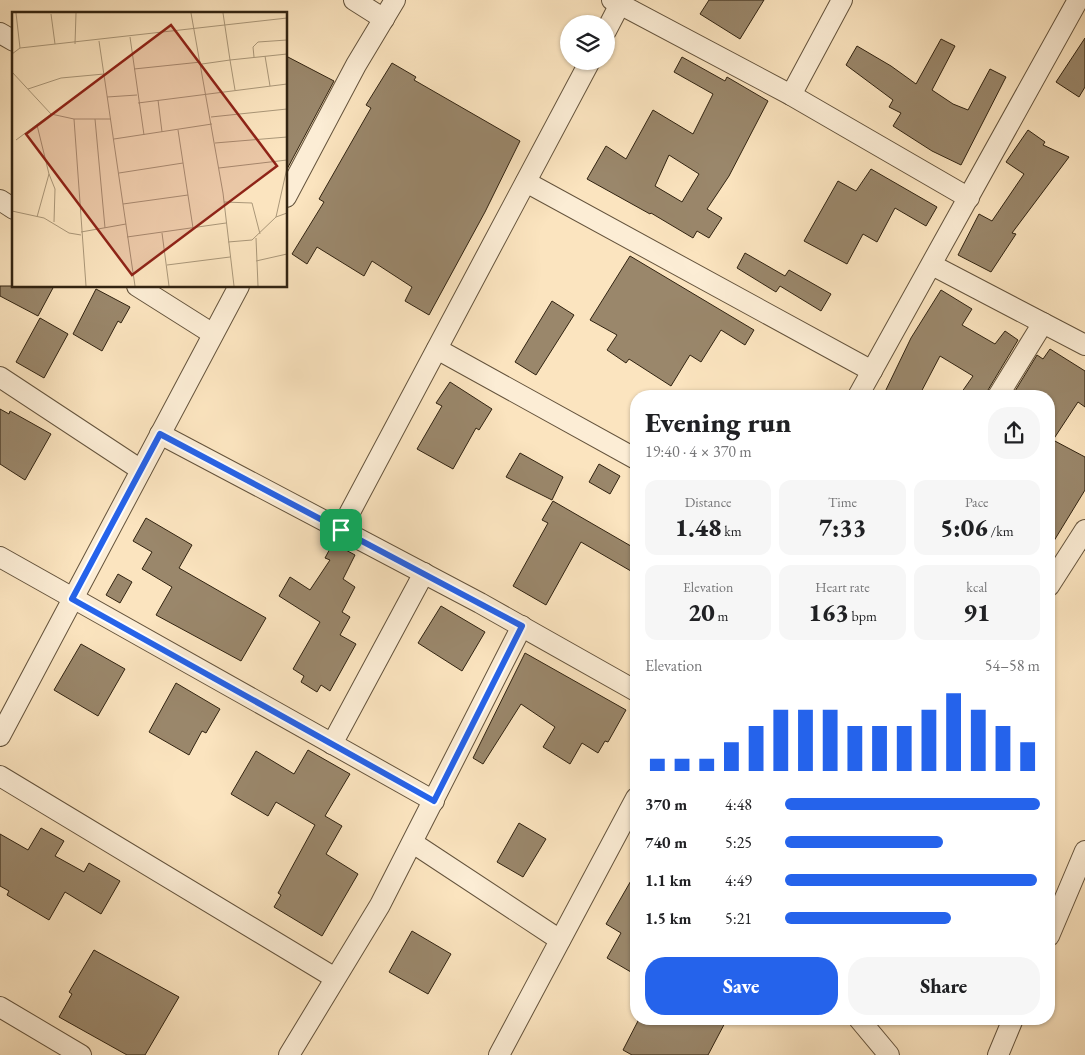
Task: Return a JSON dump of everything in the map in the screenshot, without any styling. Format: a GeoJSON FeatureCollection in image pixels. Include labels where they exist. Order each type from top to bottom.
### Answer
{"type":"FeatureCollection","features":[{"type":"Feature","properties":{"kind":"street"},"geometry":{"type":"LineString","coordinates":[[354,0],[384,19]]}},
{"type":"Feature","properties":{"kind":"street"},"geometry":{"type":"LineString","coordinates":[[288,193],[395,0]]}},
{"type":"Feature","properties":{"kind":"street"},"geometry":{"type":"LineString","coordinates":[[791,95],[842,0]]}},
{"type":"Feature","properties":{"kind":"street"},"geometry":{"type":"LineString","coordinates":[[862,390],[970,198],[1078,0]]}},
{"type":"Feature","properties":{"kind":"street"},"geometry":{"type":"LineString","coordinates":[[612,15],[616,2],[791,95],[970,198]]}},
{"type":"Feature","properties":{"kind":"street"},"geometry":{"type":"LineString","coordinates":[[0,33],[12,40]]}},
{"type":"Feature","properties":{"kind":"street"},"geometry":{"type":"LineString","coordinates":[[341,530],[585,70]]}},
{"type":"Feature","properties":{"kind":"street"},"geometry":{"type":"LineString","coordinates":[[526,182],[872,372]]}},
{"type":"Feature","properties":{"kind":"street"},"geometry":{"type":"LineString","coordinates":[[0,200],[12,208]]}},
{"type":"Feature","properties":{"kind":"street"},"geometry":{"type":"LineString","coordinates":[[932,265],[1085,345]]}},
{"type":"Feature","properties":{"kind":"street"},"geometry":{"type":"LineString","coordinates":[[140,288],[213,334]]}},
{"type":"Feature","properties":{"kind":"street"},"geometry":{"type":"LineString","coordinates":[[0,736],[238,288]]}},
{"type":"Feature","properties":{"kind":"street"},"geometry":{"type":"LineString","coordinates":[[1002,390],[1044,323]]}},
{"type":"Feature","properties":{"kind":"street"},"geometry":{"type":"LineString","coordinates":[[437,349],[630,456]]}},
{"type":"Feature","properties":{"kind":"street"},"geometry":{"type":"LineString","coordinates":[[0,377],[141,470]]}},
{"type":"Feature","properties":{"kind":"street"},"geometry":{"type":"LineString","coordinates":[[160,434],[424,573],[630,688]]}},
{"type":"Feature","properties":{"kind":"street"},"geometry":{"type":"LineString","coordinates":[[1055,577],[1085,530]]}},
{"type":"Feature","properties":{"kind":"street"},"geometry":{"type":"LineString","coordinates":[[0,557],[434,801]]}},
{"type":"Feature","properties":{"kind":"street"},"geometry":{"type":"LineString","coordinates":[[332,744],[424,573]]}},
{"type":"Feature","properties":{"kind":"street"},"geometry":{"type":"LineString","coordinates":[[289,1055],[380,905],[522,626]]}},
{"type":"Feature","properties":{"kind":"street"},"geometry":{"type":"LineString","coordinates":[[0,776],[335,978]]}},
{"type":"Feature","properties":{"kind":"street"},"geometry":{"type":"LineString","coordinates":[[499,1055],[560,940],[629,829]]}},
{"type":"Feature","properties":{"kind":"street"},"geometry":{"type":"LineString","coordinates":[[413,843],[560,940]]}},
{"type":"Feature","properties":{"kind":"street"},"geometry":{"type":"LineString","coordinates":[[1055,922],[1085,851]]}},
{"type":"Feature","properties":{"kind":"street"},"geometry":{"type":"LineString","coordinates":[[0,1008],[81,1055]]}},
{"type":"Feature","properties":{"kind":"street"},"geometry":{"type":"LineString","coordinates":[[864,1025],[889,1055]]}},
{"type":"Feature","properties":{"kind":"street"},"geometry":{"type":"LineString","coordinates":[[998,1055],[1010,1025]]}},
{"type":"Feature","properties":{"kind":"building"},"geometry":{"type":"Polygon","coordinates":[[[709,0],[764,0],[740,39],[700,14],[709,0]]]}},
{"type":"Feature","properties":{"kind":"building"},"geometry":{"type":"Polygon","coordinates":[[[1085,38],[1085,87],[1079,97],[1056,82],[1085,38]]]}},
{"type":"Feature","properties":{"kind":"building"},"geometry":{"type":"Polygon","coordinates":[[[941,39],[955,46],[932,90],[953,104],[968,110],[990,69],[1006,77],[961,165],[932,151],[893,126],[901,113],[889,107],[893,100],[846,65],[857,46],[891,66],[916,84],[941,39]]]}},
{"type":"Feature","properties":{"kind":"building"},"geometry":{"type":"Polygon","coordinates":[[[288,57],[334,81],[288,167],[288,57]]]}},
{"type":"Feature","properties":{"kind":"building"},"geometry":{"type":"Polygon","coordinates":[[[682,57],[725,81],[727,77],[768,101],[729,176],[707,209],[722,218],[709,238],[697,231],[693,238],[587,179],[606,146],[626,159],[653,110],[693,134],[713,94],[674,72],[682,57]],[[669,155],[655,186],[682,202],[699,174],[669,155]]]}},
{"type":"Feature","properties":{"kind":"building"},"geometry":{"type":"Polygon","coordinates":[[[392,63],[416,77],[414,80],[520,141],[485,212],[429,315],[405,301],[412,287],[372,261],[364,276],[317,247],[307,264],[292,254],[324,202],[319,199],[371,108],[366,105],[392,63]]]}},
{"type":"Feature","properties":{"kind":"building"},"geometry":{"type":"Polygon","coordinates":[[[1028,130],[1045,142],[1043,145],[1069,157],[1012,233],[1016,234],[991,272],[958,255],[979,214],[992,221],[1024,174],[1006,162],[1028,130]]]}},
{"type":"Feature","properties":{"kind":"building"},"geometry":{"type":"Polygon","coordinates":[[[871,169],[937,207],[926,226],[895,208],[877,242],[863,234],[847,264],[804,241],[838,181],[856,191],[871,169]]]}},
{"type":"Feature","properties":{"kind":"building"},"geometry":{"type":"Polygon","coordinates":[[[745,253],[785,276],[789,270],[831,294],[821,311],[780,286],[776,292],[737,268],[745,253]]]}},
{"type":"Feature","properties":{"kind":"building"},"geometry":{"type":"Polygon","coordinates":[[[630,256],[754,330],[745,345],[721,330],[701,362],[690,355],[671,386],[629,359],[626,363],[607,350],[617,335],[590,320],[630,256]]]}},
{"type":"Feature","properties":{"kind":"building"},"geometry":{"type":"Polygon","coordinates":[[[0,286],[12,286],[12,288],[53,288],[38,316],[0,296],[0,286]]]}},
{"type":"Feature","properties":{"kind":"building"},"geometry":{"type":"Polygon","coordinates":[[[96,289],[130,307],[121,323],[118,321],[102,351],[73,334],[96,289]]]}},
{"type":"Feature","properties":{"kind":"building"},"geometry":{"type":"Polygon","coordinates":[[[941,290],[972,309],[962,325],[995,344],[1005,331],[1018,340],[988,390],[963,390],[973,376],[940,356],[922,390],[886,390],[911,338],[941,290]]]}},
{"type":"Feature","properties":{"kind":"building"},"geometry":{"type":"Polygon","coordinates":[[[552,301],[574,315],[536,375],[515,362],[552,301]]]}},
{"type":"Feature","properties":{"kind":"building"},"geometry":{"type":"Polygon","coordinates":[[[40,318],[68,334],[44,378],[16,362],[40,318]]]}},
{"type":"Feature","properties":{"kind":"building"},"geometry":{"type":"Polygon","coordinates":[[[1050,349],[1085,371],[1085,407],[1078,402],[1055,437],[1055,390],[1016,390],[1037,355],[1043,359],[1050,349]]]}},
{"type":"Feature","properties":{"kind":"building"},"geometry":{"type":"Polygon","coordinates":[[[450,382],[492,409],[479,430],[476,428],[453,469],[417,449],[442,406],[436,403],[450,382]]]}},
{"type":"Feature","properties":{"kind":"building"},"geometry":{"type":"Polygon","coordinates":[[[0,409],[9,414],[10,411],[51,434],[25,480],[0,464],[0,409]]]}},
{"type":"Feature","properties":{"kind":"building"},"geometry":{"type":"Polygon","coordinates":[[[1055,441],[1085,457],[1085,490],[1055,539],[1055,441]]]}},
{"type":"Feature","properties":{"kind":"building"},"geometry":{"type":"Polygon","coordinates":[[[520,453],[563,477],[552,500],[506,477],[520,453]]]}},
{"type":"Feature","properties":{"kind":"building"},"geometry":{"type":"Polygon","coordinates":[[[599,464],[620,476],[610,494],[589,482],[599,464]]]}},
{"type":"Feature","properties":{"kind":"building"},"geometry":{"type":"Polygon","coordinates":[[[553,501],[630,546],[630,571],[581,542],[546,605],[513,586],[548,523],[542,520],[553,501]]]}},
{"type":"Feature","properties":{"kind":"building"},"geometry":{"type":"Polygon","coordinates":[[[146,518],[192,545],[179,568],[266,618],[241,661],[156,615],[172,587],[142,569],[152,552],[133,541],[146,518]]]}},
{"type":"Feature","properties":{"kind":"building"},"geometry":{"type":"Polygon","coordinates":[[[333,543],[355,555],[343,579],[355,587],[342,612],[350,617],[340,635],[356,644],[330,691],[321,685],[317,692],[301,682],[304,676],[293,669],[320,622],[279,596],[290,577],[310,590],[330,560],[325,558],[333,543]]]}},
{"type":"Feature","properties":{"kind":"building"},"geometry":{"type":"Polygon","coordinates":[[[118,574],[132,582],[120,603],[106,595],[118,574]]]}},
{"type":"Feature","properties":{"kind":"building"},"geometry":{"type":"Polygon","coordinates":[[[441,606],[485,632],[462,671],[418,643],[441,606]]]}},
{"type":"Feature","properties":{"kind":"building"},"geometry":{"type":"Polygon","coordinates":[[[81,644],[125,669],[98,716],[54,690],[81,644]]]}},
{"type":"Feature","properties":{"kind":"building"},"geometry":{"type":"Polygon","coordinates":[[[525,653],[626,710],[608,742],[605,741],[598,753],[582,743],[570,764],[543,747],[555,727],[521,704],[483,764],[473,758],[525,653]]]}},
{"type":"Feature","properties":{"kind":"building"},"geometry":{"type":"Polygon","coordinates":[[[176,683],[220,709],[206,733],[202,731],[189,755],[149,732],[176,683]]]}},
{"type":"Feature","properties":{"kind":"building"},"geometry":{"type":"Polygon","coordinates":[[[308,750],[350,774],[325,816],[342,826],[326,854],[358,874],[322,936],[274,907],[281,895],[278,893],[315,825],[276,802],[268,816],[231,794],[256,751],[294,774],[308,750]]]}},
{"type":"Feature","properties":{"kind":"building"},"geometry":{"type":"Polygon","coordinates":[[[519,823],[546,839],[523,877],[497,862],[519,823]]]}},
{"type":"Feature","properties":{"kind":"building"},"geometry":{"type":"Polygon","coordinates":[[[41,828],[64,841],[55,856],[84,872],[89,863],[120,881],[101,914],[65,892],[49,920],[7,895],[9,891],[0,886],[0,834],[28,850],[41,828]]]}},
{"type":"Feature","properties":{"kind":"building"},"geometry":{"type":"Polygon","coordinates":[[[630,882],[630,971],[607,958],[621,933],[606,924],[630,882]]]}},
{"type":"Feature","properties":{"kind":"building"},"geometry":{"type":"Polygon","coordinates":[[[412,931],[451,954],[428,994],[389,972],[412,931]]]}},
{"type":"Feature","properties":{"kind":"building"},"geometry":{"type":"Polygon","coordinates":[[[94,950],[179,997],[145,1055],[127,1055],[59,1017],[72,994],[69,992],[94,950]]]}},
{"type":"Feature","properties":{"kind":"building"},"geometry":{"type":"Polygon","coordinates":[[[636,1025],[724,1025],[708,1055],[632,1055],[623,1050],[636,1025]]]}},
{"type":"Feature","properties":{"kind":"route"},"geometry":{"type":"LineString","coordinates":[[160,434],[341,530],[522,626],[434,801],[72,599],[160,434]]}}]}
